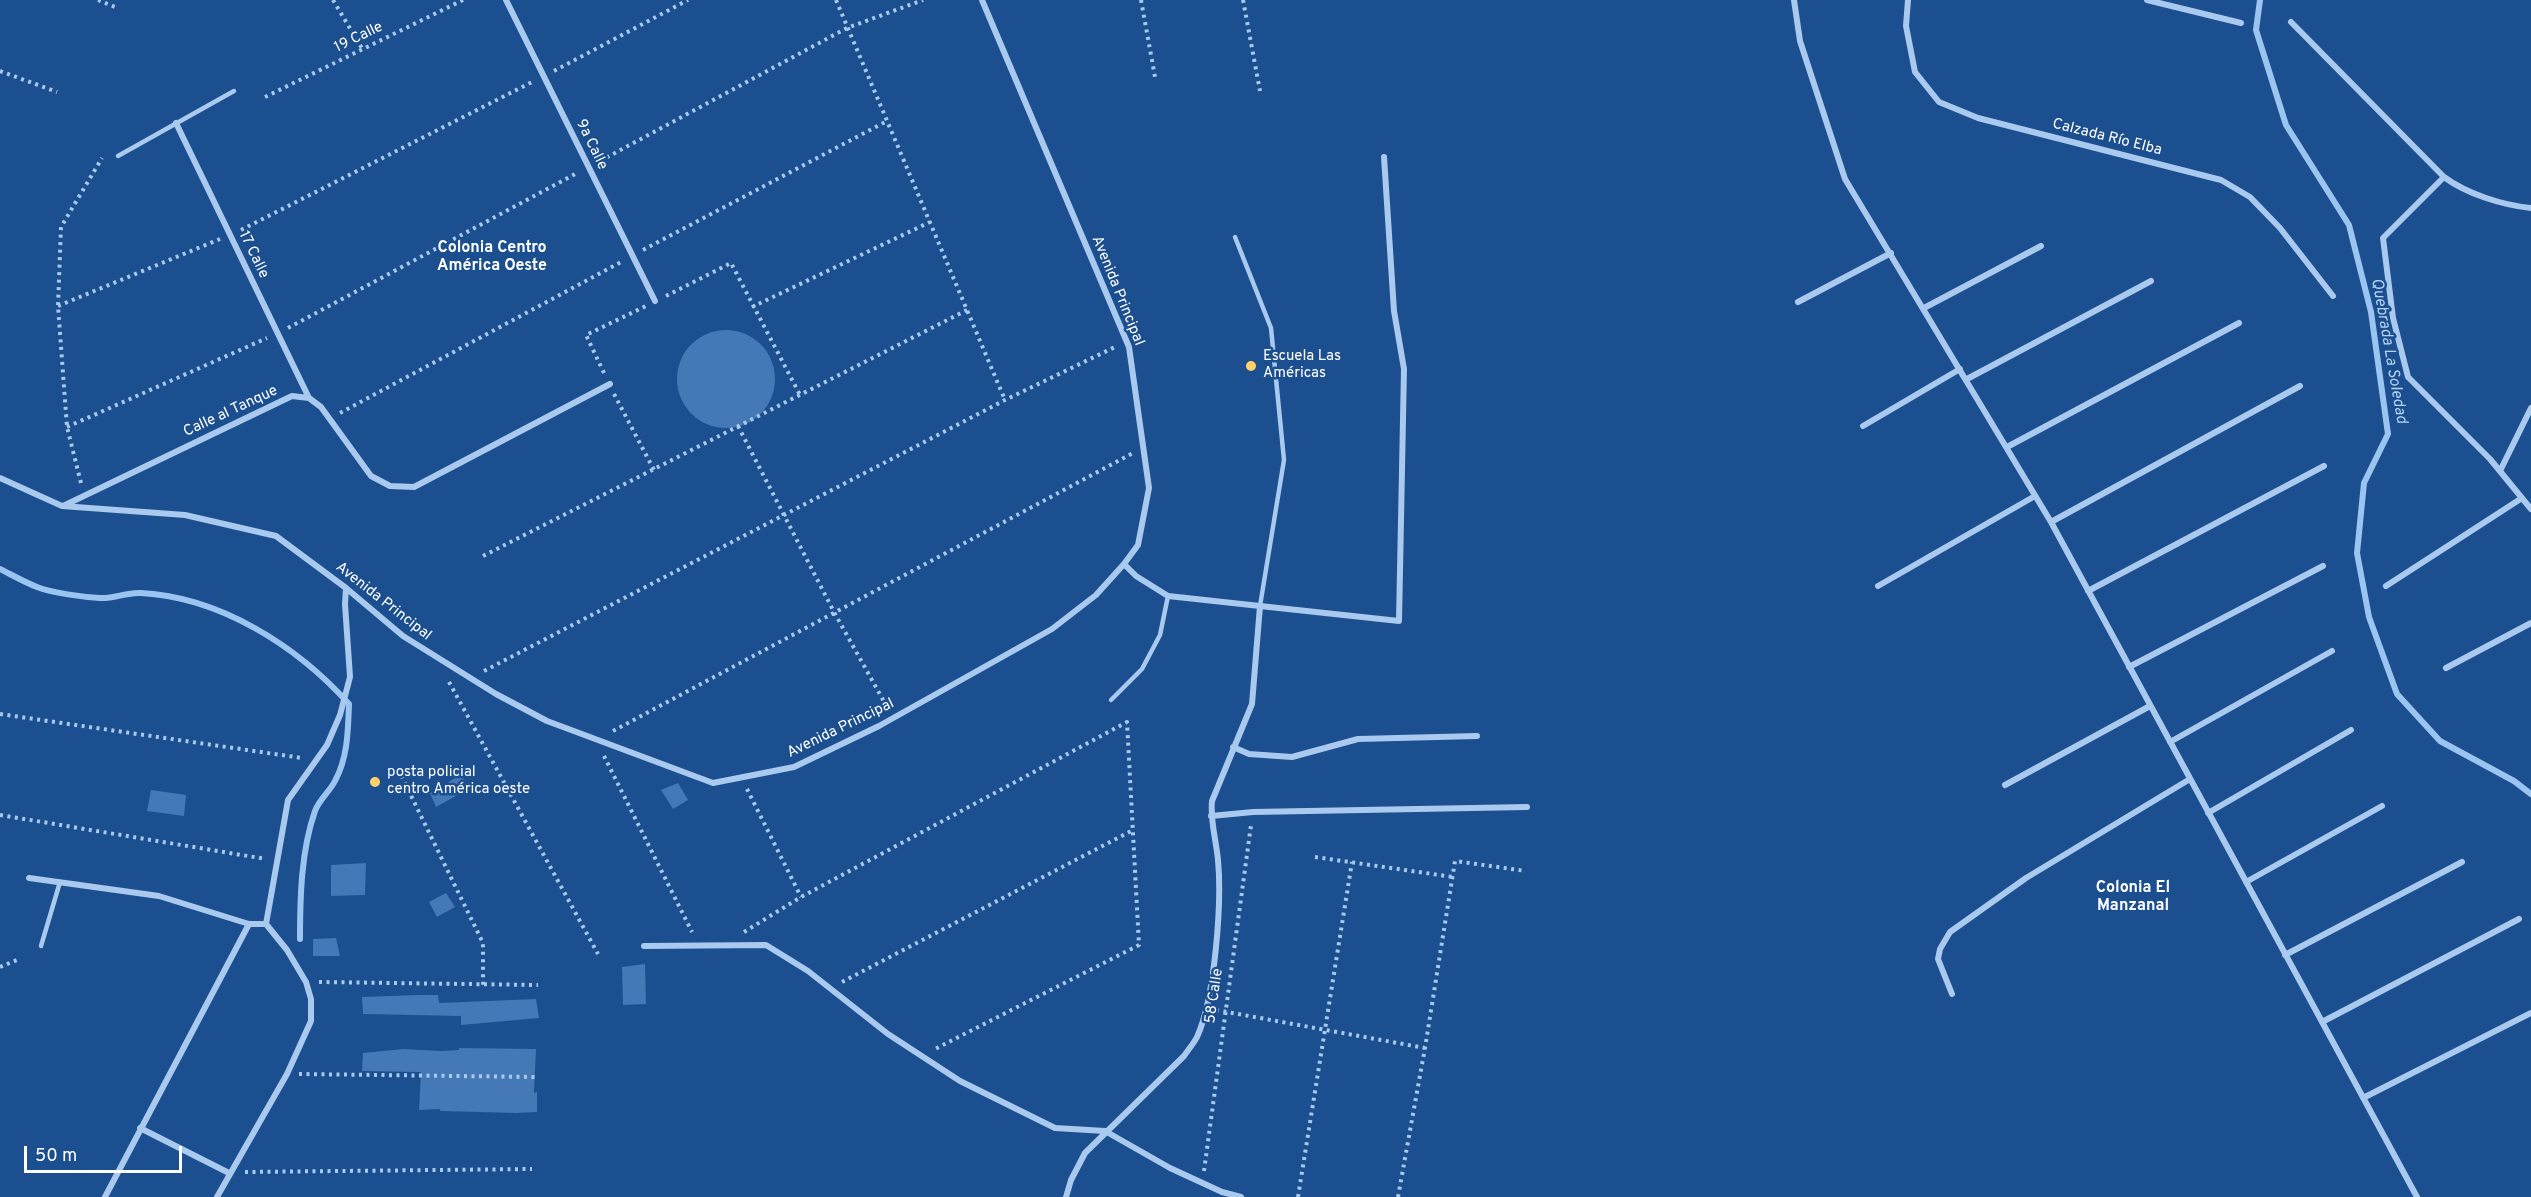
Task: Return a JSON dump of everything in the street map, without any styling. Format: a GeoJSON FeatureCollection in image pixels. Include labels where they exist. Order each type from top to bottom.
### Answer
{"type":"FeatureCollection","features":[{"type":"Feature","properties":{"kind":"street","name":"9a Calle"},"geometry":{"type":"LineString","coordinates":[[506,0],[655,301]]}},
{"type":"Feature","properties":{"kind":"street","name":"Avenida Principal"},"geometry":{"type":"LineString","coordinates":[[0,478],[62,507],[185,514],[276,536],[346,588],[403,636],[470,678],[547,721],[713,783],[794,766],[893,718],[1052,628],[1096,595],[1138,545],[1148,497],[1149,488],[1126,341],[982,0]]}},
{"type":"Feature","properties":{"kind":"street"},"geometry":{"type":"LineString","coordinates":[[1794,0],[1800,41],[1845,179],[1967,379],[2050,522],[2417,1197]]}},
{"type":"Feature","properties":{"kind":"street","name":"Calzada Río Elba"},"geometry":{"type":"LineString","coordinates":[[1908,0],[1906,26],[1915,72],[1939,102],[1978,118],[2222,180],[2250,197],[2280,228],[2333,296]]}},
{"type":"Feature","properties":{"kind":"street"},"geometry":{"type":"LineString","coordinates":[[2147,0],[2241,23]]}},
{"type":"Feature","properties":{"kind":"street"},"geometry":{"type":"LineString","coordinates":[[2291,22],[2444,177],[2457,187],[2514,206],[2531,208]]}},
{"type":"Feature","properties":{"kind":"street","name":"17 Calle"},"geometry":{"type":"LineString","coordinates":[[176,123],[309,398]]}},
{"type":"Feature","properties":{"kind":"street"},"geometry":{"type":"LineString","coordinates":[[1124,564],[1136,576],[1168,596],[1399,621],[1404,369],[1394,311],[1384,157]]}},
{"type":"Feature","properties":{"kind":"street"},"geometry":{"type":"LineString","coordinates":[[2444,177],[2383,238],[2393,318],[2408,377],[2500,471],[2531,509]]}},
{"type":"Feature","properties":{"kind":"street"},"geometry":{"type":"LineString","coordinates":[[1924,308],[2041,246]]}},
{"type":"Feature","properties":{"kind":"street"},"geometry":{"type":"LineString","coordinates":[[1798,302],[1891,252]]}},
{"type":"Feature","properties":{"kind":"street"},"geometry":{"type":"LineString","coordinates":[[1967,379],[2151,281]]}},
{"type":"Feature","properties":{"kind":"street"},"geometry":{"type":"LineString","coordinates":[[2007,447],[2239,323]]}},
{"type":"Feature","properties":{"kind":"street"},"geometry":{"type":"LineString","coordinates":[[1863,426],[1960,369]]}},
{"type":"Feature","properties":{"kind":"street"},"geometry":{"type":"LineString","coordinates":[[309,398],[321,406],[371,476],[390,486],[414,487],[610,384]]}},
{"type":"Feature","properties":{"kind":"street"},"geometry":{"type":"LineString","coordinates":[[2050,522],[2300,386]]}},
{"type":"Feature","properties":{"kind":"street","name":"Calle al Tanque"},"geometry":{"type":"LineString","coordinates":[[62,507],[292,396],[309,398]]}},
{"type":"Feature","properties":{"kind":"street"},"geometry":{"type":"LineString","coordinates":[[2500,471],[2531,408]]}},
{"type":"Feature","properties":{"kind":"street"},"geometry":{"type":"LineString","coordinates":[[2088,591],[2324,466]]}},
{"type":"Feature","properties":{"kind":"street"},"geometry":{"type":"LineString","coordinates":[[1878,586],[2035,496]]}},
{"type":"Feature","properties":{"kind":"street"},"geometry":{"type":"LineString","coordinates":[[2386,586],[2522,498]]}},
{"type":"Feature","properties":{"kind":"street"},"geometry":{"type":"LineString","coordinates":[[2129,667],[2323,566]]}},
{"type":"Feature","properties":{"kind":"street"},"geometry":{"type":"LineString","coordinates":[[217,1197],[286,1074],[311,1021],[311,999],[306,982],[287,950],[266,924],[288,800],[327,745],[340,715],[350,677],[346,588]]}},
{"type":"Feature","properties":{"kind":"street"},"geometry":{"type":"LineString","coordinates":[[1066,1197],[1071,1180],[1085,1153],[1184,1056],[1197,1037],[1206,1008],[1214,965],[1219,909],[1218,860],[1211,816],[1212,801],[1252,704],[1260,606]]}},
{"type":"Feature","properties":{"kind":"street"},"geometry":{"type":"LineString","coordinates":[[2446,668],[2531,623]]}},
{"type":"Feature","properties":{"kind":"street"},"geometry":{"type":"LineString","coordinates":[[2170,742],[2332,651]]}},
{"type":"Feature","properties":{"kind":"street"},"geometry":{"type":"LineString","coordinates":[[2005,785],[2150,706]]}},
{"type":"Feature","properties":{"kind":"street"},"geometry":{"type":"LineString","coordinates":[[2208,813],[2351,730]]}},
{"type":"Feature","properties":{"kind":"street"},"geometry":{"type":"LineString","coordinates":[[1233,747],[1249,754],[1292,757],[1358,739],[1477,736]]}},
{"type":"Feature","properties":{"kind":"street"},"geometry":{"type":"LineString","coordinates":[[1952,994],[1938,959],[1940,949],[1950,932],[2026,878],[2190,779]]}},
{"type":"Feature","properties":{"kind":"street"},"geometry":{"type":"LineString","coordinates":[[2246,882],[2382,806]]}},
{"type":"Feature","properties":{"kind":"street"},"geometry":{"type":"LineString","coordinates":[[1211,816],[1253,812],[1527,807]]}},
{"type":"Feature","properties":{"kind":"street"},"geometry":{"type":"LineString","coordinates":[[2285,955],[2462,862]]}},
{"type":"Feature","properties":{"kind":"street"},"geometry":{"type":"LineString","coordinates":[[29,878],[159,896],[249,924],[266,924]]}},
{"type":"Feature","properties":{"kind":"street"},"geometry":{"type":"LineString","coordinates":[[2322,1022],[2519,919]]}},
{"type":"Feature","properties":{"kind":"street"},"geometry":{"type":"LineString","coordinates":[[105,1197],[249,924]]}},
{"type":"Feature","properties":{"kind":"street"},"geometry":{"type":"LineString","coordinates":[[644,946],[765,945],[808,971],[888,1034],[960,1081],[1055,1128],[1105,1131],[1143,1154],[1203,1184],[1240,1197]]}},
{"type":"Feature","properties":{"kind":"street"},"geometry":{"type":"LineString","coordinates":[[2363,1098],[2531,1013]]}},
{"type":"Feature","properties":{"kind":"street"},"geometry":{"type":"LineString","coordinates":[[140,1128],[229,1173]]}},
{"type":"Feature","properties":{"kind":"lane"},"geometry":{"type":"LineString","coordinates":[[118,156],[234,91]]}},
{"type":"Feature","properties":{"kind":"lane"},"geometry":{"type":"LineString","coordinates":[[1235,237],[1270,328],[1284,460],[1260,606]]}},
{"type":"Feature","properties":{"kind":"lane"},"geometry":{"type":"LineString","coordinates":[[1111,700],[1142,669],[1160,635],[1168,596]]}},
{"type":"Feature","properties":{"kind":"lane"},"geometry":{"type":"LineString","coordinates":[[41,946],[60,882]]}},
{"type":"Feature","properties":{"kind":"path"},"geometry":{"type":"LineString","coordinates":[[98,0],[115,7]]}},
{"type":"Feature","properties":{"kind":"path"},"geometry":{"type":"LineString","coordinates":[[333,0],[363,50]]}},
{"type":"Feature","properties":{"kind":"path","name":"19 Calle"},"geometry":{"type":"LineString","coordinates":[[265,97],[463,0]]}},
{"type":"Feature","properties":{"kind":"path"},"geometry":{"type":"LineString","coordinates":[[58,306],[230,235],[544,76],[688,0]]}},
{"type":"Feature","properties":{"kind":"path"},"geometry":{"type":"LineString","coordinates":[[836,0],[1005,400]]}},
{"type":"Feature","properties":{"kind":"path"},"geometry":{"type":"LineString","coordinates":[[67,427],[278,334],[848,28],[923,0]]}},
{"type":"Feature","properties":{"kind":"path"},"geometry":{"type":"LineString","coordinates":[[1141,0],[1155,77]]}},
{"type":"Feature","properties":{"kind":"path"},"geometry":{"type":"LineString","coordinates":[[1243,0],[1260,91]]}},
{"type":"Feature","properties":{"kind":"path"},"geometry":{"type":"LineString","coordinates":[[0,71],[57,92]]}},
{"type":"Feature","properties":{"kind":"path"},"geometry":{"type":"LineString","coordinates":[[329,419],[632,255],[887,121]]}},
{"type":"Feature","properties":{"kind":"path"},"geometry":{"type":"LineString","coordinates":[[84,495],[67,427],[58,306],[61,227],[102,158]]}},
{"type":"Feature","properties":{"kind":"path"},"geometry":{"type":"LineString","coordinates":[[752,307],[930,222]]}},
{"type":"Feature","properties":{"kind":"path"},"geometry":{"type":"LineString","coordinates":[[654,470],[585,335],[730,263],[800,395]]}},
{"type":"Feature","properties":{"kind":"path"},"geometry":{"type":"LineString","coordinates":[[483,556],[967,310]]}},
{"type":"Feature","properties":{"kind":"path"},"geometry":{"type":"LineString","coordinates":[[470,678],[1005,400],[1126,341]]}},
{"type":"Feature","properties":{"kind":"path"},"geometry":{"type":"LineString","coordinates":[[738,426],[834,612],[893,718]]}},
{"type":"Feature","properties":{"kind":"path"},"geometry":{"type":"LineString","coordinates":[[699,946],[596,741],[1143,447]]}},
{"type":"Feature","properties":{"kind":"path"},"geometry":{"type":"LineString","coordinates":[[449,682],[598,954]]}},
{"type":"Feature","properties":{"kind":"path"},"geometry":{"type":"LineString","coordinates":[[0,714],[317,760]]}},
{"type":"Feature","properties":{"kind":"path"},"geometry":{"type":"LineString","coordinates":[[721,946],[801,897],[1127,722],[1139,945],[921,1056]]}},
{"type":"Feature","properties":{"kind":"path"},"geometry":{"type":"LineString","coordinates":[[398,769],[483,943],[483,985]]}},
{"type":"Feature","properties":{"kind":"path"},"geometry":{"type":"LineString","coordinates":[[742,777],[801,897]]}},
{"type":"Feature","properties":{"kind":"path","name":"58 Calle"},"geometry":{"type":"LineString","coordinates":[[1203,1184],[1253,812]]}},
{"type":"Feature","properties":{"kind":"path"},"geometry":{"type":"LineString","coordinates":[[0,815],[278,861]]}},
{"type":"Feature","properties":{"kind":"path"},"geometry":{"type":"LineString","coordinates":[[831,988],[1133,830]]}},
{"type":"Feature","properties":{"kind":"path"},"geometry":{"type":"LineString","coordinates":[[1315,857],[1453,877]]}},
{"type":"Feature","properties":{"kind":"path"},"geometry":{"type":"LineString","coordinates":[[1398,1197],[1455,861],[1526,871]]}},
{"type":"Feature","properties":{"kind":"path"},"geometry":{"type":"LineString","coordinates":[[1298,1197],[1352,862]]}},
{"type":"Feature","properties":{"kind":"path"},"geometry":{"type":"LineString","coordinates":[[0,967],[17,960]]}},
{"type":"Feature","properties":{"kind":"path"},"geometry":{"type":"LineString","coordinates":[[306,982],[538,985]]}},
{"type":"Feature","properties":{"kind":"path"},"geometry":{"type":"LineString","coordinates":[[1206,1008],[1425,1048]]}},
{"type":"Feature","properties":{"kind":"path"},"geometry":{"type":"LineString","coordinates":[[286,1074],[536,1077]]}},
{"type":"Feature","properties":{"kind":"path"},"geometry":{"type":"LineString","coordinates":[[229,1173],[532,1169]]}},
{"type":"Feature","properties":{"kind":"building"},"geometry":{"type":"Polygon","coordinates":[[[726,330],[745,334],[761,344],[771,360],[775,379],[771,398],[761,414],[745,424],[726,428],[707,424],[691,414],[681,398],[677,379],[681,360],[691,344],[707,334],[726,330]]]}},
{"type":"Feature","properties":{"kind":"building"},"geometry":{"type":"Polygon","coordinates":[[[462,774],[468,789],[436,807],[430,793],[462,774]]]}},
{"type":"Feature","properties":{"kind":"building"},"geometry":{"type":"Polygon","coordinates":[[[678,783],[688,800],[673,809],[661,790],[678,783]]]}},
{"type":"Feature","properties":{"kind":"building"},"geometry":{"type":"Polygon","coordinates":[[[151,790],[186,795],[184,816],[147,811],[151,790]]]}},
{"type":"Feature","properties":{"kind":"building"},"geometry":{"type":"Polygon","coordinates":[[[366,863],[365,895],[331,896],[331,865],[366,863]]]}},
{"type":"Feature","properties":{"kind":"building"},"geometry":{"type":"Polygon","coordinates":[[[446,893],[455,907],[437,917],[429,902],[446,893]]]}},
{"type":"Feature","properties":{"kind":"building"},"geometry":{"type":"Polygon","coordinates":[[[336,938],[340,956],[313,956],[313,939],[336,938]]]}},
{"type":"Feature","properties":{"kind":"building"},"geometry":{"type":"Polygon","coordinates":[[[645,964],[646,1004],[623,1005],[622,967],[645,964]]]}},
{"type":"Feature","properties":{"kind":"building"},"geometry":{"type":"Polygon","coordinates":[[[438,995],[439,1003],[536,999],[539,1018],[461,1025],[461,1016],[363,1014],[362,997],[438,995]]]}},
{"type":"Feature","properties":{"kind":"building"},"geometry":{"type":"Polygon","coordinates":[[[459,1048],[536,1049],[534,1093],[537,1092],[537,1112],[419,1110],[421,1072],[362,1071],[363,1053],[403,1049],[442,1051],[459,1050],[459,1048]]]}},
{"type":"Feature","properties":{"kind":"waterway","name":"Quebrada La Soledad"},"geometry":{"type":"LineString","coordinates":[[2260,0],[2256,30],[2286,125],[2349,225],[2371,312],[2388,434],[2364,483],[2357,553],[2369,617],[2397,694],[2440,741],[2514,781],[2531,794]]}},
{"type":"Feature","properties":{"kind":"waterway"},"geometry":{"type":"LineString","coordinates":[[0,569],[37,587],[59,593],[100,598],[141,593],[200,604],[255,628],[281,644],[306,663],[349,704],[343,762],[333,785],[317,807],[310,826],[301,891],[300,939]]}},
{"type":"Feature","properties":{"kind":"place","name":"Escuela Las Américas"},"geometry":{"type":"Point","coordinates":[1251,366]}},
{"type":"Feature","properties":{"kind":"place","name":"posta policial centro América oeste"},"geometry":{"type":"Point","coordinates":[375,782]}},
{"type":"Feature","properties":{"kind":"district","name":"Colonia Centro América Oeste"},"geometry":{"type":"Point","coordinates":[492,258]}},
{"type":"Feature","properties":{"kind":"district","name":"Colonia El Manzanal"},"geometry":{"type":"Point","coordinates":[2133,898]}}]}
